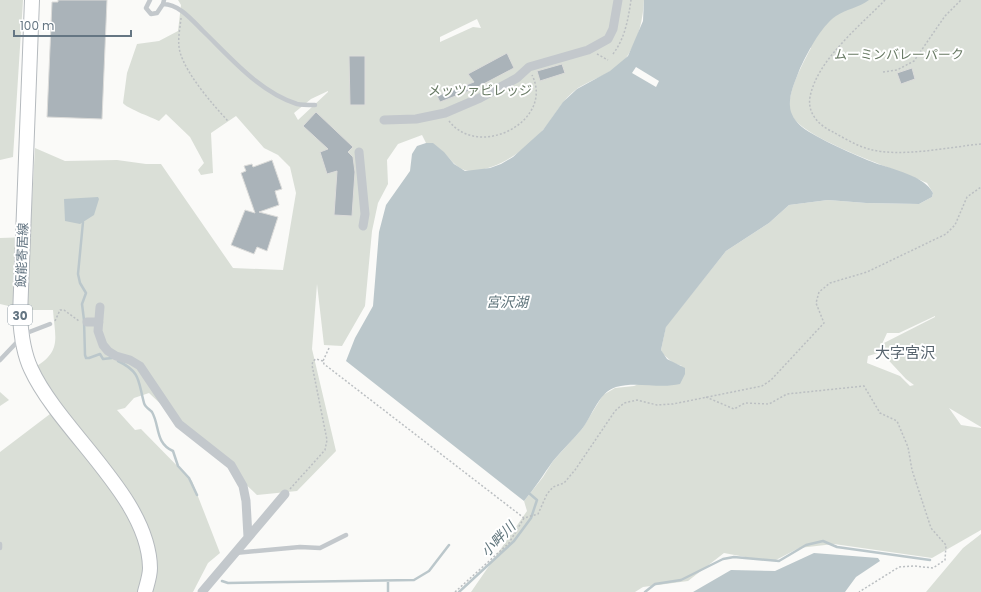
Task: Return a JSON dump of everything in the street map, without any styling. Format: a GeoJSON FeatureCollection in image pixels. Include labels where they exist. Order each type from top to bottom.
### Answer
{"type":"FeatureCollection","features":[{"type":"Feature","properties":{"kind":"main road","name":"飯能寄居線"},"geometry":{"type":"LineString","coordinates":[[32,0],[20,316],[21,336],[30,368],[42,389],[124,498],[142,528],[149,555],[150,570],[145,592]]}},
{"type":"Feature","properties":{"kind":"street"},"geometry":{"type":"LineString","coordinates":[[384,120],[416,119],[446,113],[480,98],[517,78],[529,67],[583,52],[608,39],[613,29],[618,0]]}},
{"type":"Feature","properties":{"kind":"street"},"geometry":{"type":"LineString","coordinates":[[360,152],[365,214],[363,226]]}},
{"type":"Feature","properties":{"kind":"street"},"geometry":{"type":"LineString","coordinates":[[100,307],[100,338],[108,351],[140,366],[180,424],[231,465],[243,486],[246,501],[248,537]]}},
{"type":"Feature","properties":{"kind":"street"},"geometry":{"type":"LineString","coordinates":[[87,322],[99,322]]}},
{"type":"Feature","properties":{"kind":"street"},"geometry":{"type":"LineString","coordinates":[[202,592],[285,494]]}},
{"type":"Feature","properties":{"kind":"lane"},"geometry":{"type":"LineString","coordinates":[[150,0],[146,8],[152,14],[157,12],[164,2],[172,4],[243,70],[275,94],[298,104],[315,105]]}},
{"type":"Feature","properties":{"kind":"lane"},"geometry":{"type":"LineString","coordinates":[[0,360],[21,336],[50,324]]}},
{"type":"Feature","properties":{"kind":"lane"},"geometry":{"type":"LineString","coordinates":[[234,553],[300,547],[320,548],[346,535]]}},
{"type":"Feature","properties":{"kind":"path"},"geometry":{"type":"LineString","coordinates":[[613,54],[620,45],[627,25],[631,0]]}},
{"type":"Feature","properties":{"kind":"path"},"geometry":{"type":"LineString","coordinates":[[885,0],[827,60],[813,87],[810,98],[810,108],[817,122],[825,128],[869,149],[894,152],[923,151],[981,144]]}},
{"type":"Feature","properties":{"kind":"path"},"geometry":{"type":"LineString","coordinates":[[883,72],[897,70],[914,61],[945,16],[961,0]]}},
{"type":"Feature","properties":{"kind":"path"},"geometry":{"type":"LineString","coordinates":[[182,12],[179,40],[183,60],[207,99],[228,121]]}},
{"type":"Feature","properties":{"kind":"path"},"geometry":{"type":"LineString","coordinates":[[446,113],[454,127],[481,137],[497,136],[514,130],[528,115],[535,99],[535,80],[529,67]]}},
{"type":"Feature","properties":{"kind":"path"},"geometry":{"type":"LineString","coordinates":[[455,592],[509,543],[524,518],[538,514],[547,494],[553,486],[564,483],[575,470],[615,411],[624,403],[637,400],[658,405],[673,404],[705,396],[754,389],[771,380],[824,323],[816,303],[819,292],[830,283],[866,272],[946,234],[955,225],[967,197],[981,187]]}},
{"type":"Feature","properties":{"kind":"path"},"geometry":{"type":"LineString","coordinates":[[50,324],[54,322],[60,310],[64,310],[75,320],[87,322]]}},
{"type":"Feature","properties":{"kind":"path"},"geometry":{"type":"LineString","coordinates":[[323,361],[329,348]]}},
{"type":"Feature","properties":{"kind":"path"},"geometry":{"type":"LineString","coordinates":[[285,494],[325,450],[327,440],[312,365],[313,361],[316,359],[323,361],[324,364],[524,518]]}},
{"type":"Feature","properties":{"kind":"path"},"geometry":{"type":"LineString","coordinates":[[705,396],[734,408],[746,403],[769,404],[787,394],[864,386],[880,413],[898,422],[908,447],[912,470],[931,528],[946,545],[945,560],[933,568],[899,566],[859,592]]}},
{"type":"Feature","properties":{"kind":"green space"},"geometry":{"type":"Polygon","coordinates":[[[0,0],[23,0],[13,157],[0,160],[0,0]]]}},
{"type":"Feature","properties":{"kind":"green space","name":"メッツァビレッジ"},"geometry":{"type":"Polygon","coordinates":[[[178,0],[644,0],[643,14],[638,35],[632,49],[624,61],[612,70],[584,84],[572,92],[543,130],[512,157],[494,166],[474,171],[460,168],[454,164],[439,148],[426,143],[422,135],[398,144],[387,160],[388,184],[378,203],[372,231],[365,306],[342,346],[324,345],[317,284],[312,349],[336,451],[297,491],[257,495],[149,393],[134,398],[125,408],[117,410],[135,430],[141,429],[192,481],[220,553],[208,563],[193,592],[0,592],[0,452],[50,414],[54,396],[35,367],[44,361],[49,355],[55,343],[53,310],[26,310],[0,304],[0,238],[30,237],[35,148],[65,161],[117,160],[146,164],[161,164],[233,268],[283,270],[296,193],[290,167],[278,155],[264,148],[236,116],[211,133],[213,173],[201,175],[198,170],[204,163],[190,137],[166,114],[159,121],[134,110],[123,103],[127,73],[137,44],[159,41],[178,31],[181,5],[178,0]],[[477,19],[440,37],[440,42],[473,27],[481,28],[477,19]],[[328,92],[311,99],[294,113],[298,120],[328,92]]]}},
{"type":"Feature","properties":{"kind":"green space","name":"ムーミンバレーパーク"},"geometry":{"type":"Polygon","coordinates":[[[758,0],[981,0],[981,427],[949,408],[961,425],[981,428],[981,530],[932,558],[834,544],[799,548],[774,561],[724,553],[688,581],[643,587],[635,592],[471,592],[527,511],[524,501],[543,477],[553,461],[582,429],[603,395],[615,388],[634,386],[682,366],[673,363],[663,354],[661,350],[666,326],[726,251],[769,223],[789,205],[828,200],[866,203],[919,204],[932,197],[933,193],[927,183],[832,144],[813,134],[799,124],[791,114],[790,99],[795,80],[811,48],[758,0]],[[935,317],[899,333],[887,333],[882,344],[935,317]],[[879,350],[878,353],[868,356],[867,363],[900,376],[910,386],[914,385],[906,379],[879,350]]]}},
{"type":"Feature","properties":{"kind":"green space"},"geometry":{"type":"Polygon","coordinates":[[[0,392],[9,400],[0,406],[0,392]]]}},
{"type":"Feature","properties":{"kind":"green space"},"geometry":{"type":"Polygon","coordinates":[[[981,534],[981,592],[926,592],[963,548],[981,534]]]}},
{"type":"Feature","properties":{"kind":"water","name":"宮沢湖"},"geometry":{"type":"Polygon","coordinates":[[[644,0],[869,0],[836,16],[830,21],[814,41],[799,71],[791,93],[791,112],[800,125],[808,131],[867,160],[916,178],[929,187],[933,193],[932,197],[919,204],[866,203],[828,200],[789,205],[769,223],[726,251],[666,327],[661,350],[667,359],[685,368],[685,374],[680,384],[664,386],[624,385],[610,390],[600,399],[586,424],[553,461],[524,501],[346,361],[355,338],[373,306],[379,232],[386,205],[410,171],[412,154],[417,146],[426,143],[433,143],[444,152],[454,164],[465,171],[490,168],[513,157],[543,130],[563,102],[577,89],[610,71],[628,56],[643,21],[644,0]]]}},
{"type":"Feature","properties":{"kind":"water"},"geometry":{"type":"Polygon","coordinates":[[[98,197],[99,199],[94,215],[80,224],[65,221],[64,199],[98,197]]]}},
{"type":"Feature","properties":{"kind":"water"},"geometry":{"type":"Polygon","coordinates":[[[814,553],[878,558],[880,561],[856,577],[845,592],[693,592],[731,570],[775,571],[814,553]]]}},
{"type":"Feature","properties":{"kind":"pier"},"geometry":{"type":"Polygon","coordinates":[[[636,67],[659,81],[656,87],[632,73],[636,67]]]}},
{"type":"Feature","properties":{"kind":"building"},"geometry":{"type":"Polygon","coordinates":[[[58,0],[107,0],[102,119],[47,117],[52,2],[58,2],[58,0]]]}},
{"type":"Feature","properties":{"kind":"building"},"geometry":{"type":"Polygon","coordinates":[[[507,53],[514,68],[474,89],[440,102],[437,96],[474,82],[468,74],[507,53]]]}},
{"type":"Feature","properties":{"kind":"building"},"geometry":{"type":"Polygon","coordinates":[[[349,56],[365,56],[365,105],[350,105],[349,56]]]}},
{"type":"Feature","properties":{"kind":"building"},"geometry":{"type":"Polygon","coordinates":[[[562,64],[565,73],[540,81],[537,71],[562,64]]]}},
{"type":"Feature","properties":{"kind":"building"},"geometry":{"type":"Polygon","coordinates":[[[912,68],[915,79],[901,84],[897,73],[912,68]]]}},
{"type":"Feature","properties":{"kind":"building"},"geometry":{"type":"Polygon","coordinates":[[[316,112],[353,147],[348,152],[353,157],[355,172],[352,216],[334,215],[337,171],[327,174],[320,152],[328,149],[303,126],[316,112]]]}},
{"type":"Feature","properties":{"kind":"building"},"geometry":{"type":"Polygon","coordinates":[[[272,160],[282,189],[275,191],[279,205],[259,212],[278,217],[267,251],[257,247],[254,254],[231,245],[245,210],[255,213],[241,173],[246,171],[244,166],[252,164],[253,167],[272,160]]]}},
{"type":"Feature","properties":{"kind":"waterway"},"geometry":{"type":"LineString","coordinates":[[83,222],[78,274],[80,283],[86,293],[82,304],[85,355],[86,358],[100,354],[103,359],[112,358]]}},
{"type":"Feature","properties":{"kind":"waterway"},"geometry":{"type":"LineString","coordinates":[[118,361],[135,373],[146,407],[152,412],[163,444],[173,451],[178,466],[189,478],[197,495]]}},
{"type":"Feature","properties":{"kind":"waterway","name":"小畔川"},"geometry":{"type":"LineString","coordinates":[[459,592],[514,541],[531,518],[537,500],[530,494]]}},
{"type":"Feature","properties":{"kind":"waterway"},"geometry":{"type":"LineString","coordinates":[[645,592],[655,584],[681,580],[723,559],[734,557],[779,561],[806,545],[823,541],[837,547],[930,560]]}},
{"type":"Feature","properties":{"kind":"waterway"},"geometry":{"type":"LineString","coordinates":[[222,581],[228,583],[414,580],[429,571],[449,545]]}},
{"type":"Feature","properties":{"kind":"waterway"},"geometry":{"type":"LineString","coordinates":[[388,581],[388,592]]}},
{"type":"Feature","properties":{"kind":"district","name":"大字宮沢"},"geometry":{"type":"Point","coordinates":[905,352]}}]}
